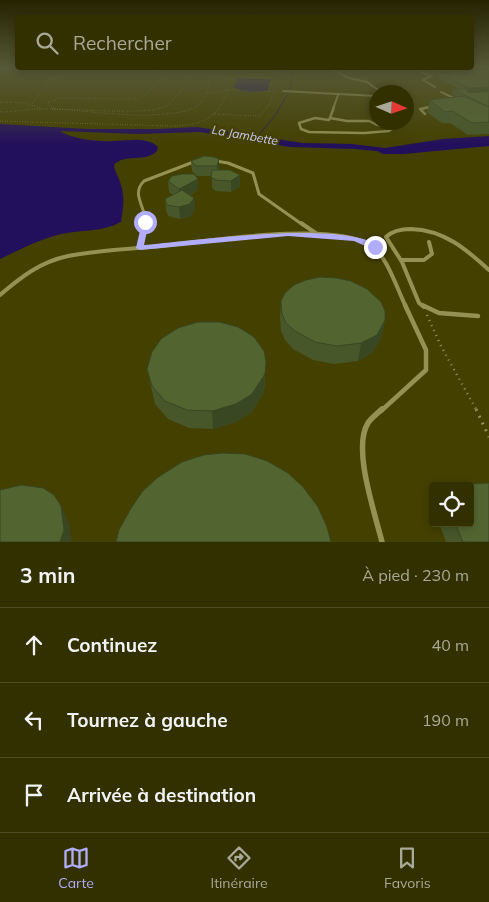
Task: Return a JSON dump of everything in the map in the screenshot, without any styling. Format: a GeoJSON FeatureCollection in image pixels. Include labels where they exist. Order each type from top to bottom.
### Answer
{"type":"FeatureCollection","features":[{"type":"Feature","properties":{"kind":"lane"},"geometry":{"type":"LineString","coordinates":[[315,93],[369,96]]}},
{"type":"Feature","properties":{"kind":"lane"},"geometry":{"type":"LineString","coordinates":[[444,93],[459,101]]}},
{"type":"Feature","properties":{"kind":"lane"},"geometry":{"type":"LineString","coordinates":[[330,118],[338,95]]}},
{"type":"Feature","properties":{"kind":"lane"},"geometry":{"type":"LineString","coordinates":[[425,114],[420,109],[434,107]]}},
{"type":"Feature","properties":{"kind":"lane"},"geometry":{"type":"LineString","coordinates":[[369,121],[315,118],[299,123],[301,129],[309,132],[383,132],[390,130]]}},
{"type":"Feature","properties":{"kind":"lane"},"geometry":{"type":"LineString","coordinates":[[140,248],[146,218],[137,194],[139,186],[176,168],[193,162],[203,161]]}},
{"type":"Feature","properties":{"kind":"lane"},"geometry":{"type":"LineString","coordinates":[[211,161],[224,161],[253,173],[259,194],[320,236]]}},
{"type":"Feature","properties":{"kind":"lane"},"geometry":{"type":"LineString","coordinates":[[478,316],[442,313],[424,308],[419,303],[401,260],[386,238],[389,233],[421,229],[450,237],[489,270]]}},
{"type":"Feature","properties":{"kind":"lane"},"geometry":{"type":"LineString","coordinates":[[0,295],[29,271],[46,262],[80,255],[272,235],[320,236],[366,242],[381,254],[426,350],[426,370],[368,422],[362,437],[362,458],[382,542]]}},
{"type":"Feature","properties":{"kind":"lane"},"geometry":{"type":"LineString","coordinates":[[401,260],[424,260],[432,254],[429,242]]}},
{"type":"Feature","properties":{"kind":"path"},"geometry":{"type":"LineString","coordinates":[[32,104],[42,93]]}},
{"type":"Feature","properties":{"kind":"path"},"geometry":{"type":"LineString","coordinates":[[56,109],[48,105],[48,102],[60,98],[140,99],[148,93]]}},
{"type":"Feature","properties":{"kind":"path"},"geometry":{"type":"LineString","coordinates":[[0,112],[42,109],[145,110],[164,107],[178,93]]}},
{"type":"Feature","properties":{"kind":"path"},"geometry":{"type":"LineString","coordinates":[[0,102],[32,104],[42,109],[146,116],[195,107],[207,93]]}},
{"type":"Feature","properties":{"kind":"path"},"geometry":{"type":"LineString","coordinates":[[0,121],[175,125],[200,123],[213,114],[223,103],[226,93]]}},
{"type":"Feature","properties":{"kind":"path"},"geometry":{"type":"LineString","coordinates":[[213,114],[260,116],[270,104],[273,93]]}},
{"type":"Feature","properties":{"kind":"path"},"geometry":{"type":"LineString","coordinates":[[424,308],[450,362],[478,410],[489,437]]}},
{"type":"Feature","properties":{"kind":"water","name":"La Jambette"},"geometry":{"type":"Polygon","coordinates":[[[0,124],[87,129],[197,127],[303,143],[352,144],[385,148],[443,139],[489,136],[489,146],[404,154],[383,154],[377,151],[354,149],[290,147],[200,132],[138,134],[60,131],[71,136],[92,140],[142,140],[158,147],[157,151],[152,155],[123,159],[114,165],[123,194],[121,222],[99,229],[53,236],[0,259],[0,124]]]}},
{"type":"Feature","properties":{"kind":"building"},"geometry":{"type":"Polygon","coordinates":[[[462,93],[489,93],[489,107],[462,93]]]}},
{"type":"Feature","properties":{"kind":"building"},"geometry":{"type":"Polygon","coordinates":[[[463,96],[489,107],[489,122],[472,123],[453,111],[445,112],[430,100],[463,96]]]}},
{"type":"Feature","properties":{"kind":"building"},"geometry":{"type":"Polygon","coordinates":[[[204,156],[219,159],[217,166],[196,166],[191,161],[204,156]]]}},
{"type":"Feature","properties":{"kind":"building"},"geometry":{"type":"Polygon","coordinates":[[[212,170],[230,170],[240,175],[231,181],[216,180],[211,177],[212,170]]]}},
{"type":"Feature","properties":{"kind":"building"},"geometry":{"type":"Polygon","coordinates":[[[194,174],[198,179],[179,189],[168,181],[172,176],[194,174]]]}},
{"type":"Feature","properties":{"kind":"building"},"geometry":{"type":"Polygon","coordinates":[[[182,190],[194,198],[190,204],[179,207],[167,205],[165,199],[182,190]]]}},
{"type":"Feature","properties":{"kind":"building"},"geometry":{"type":"Polygon","coordinates":[[[320,277],[351,281],[367,289],[381,302],[385,311],[385,320],[377,335],[361,343],[337,346],[315,342],[295,331],[286,323],[282,314],[281,301],[285,293],[294,285],[320,277]]]}},
{"type":"Feature","properties":{"kind":"building"},"geometry":{"type":"Polygon","coordinates":[[[198,322],[219,322],[238,327],[254,337],[264,351],[266,362],[265,374],[252,394],[236,404],[212,411],[187,410],[165,401],[152,386],[147,369],[152,352],[161,339],[178,328],[198,322]]]}},
{"type":"Feature","properties":{"kind":"building"},"geometry":{"type":"Polygon","coordinates":[[[223,453],[245,454],[267,461],[288,473],[303,487],[318,507],[331,542],[116,542],[119,530],[130,510],[142,492],[157,478],[182,462],[204,455],[223,453]]]}},
{"type":"Feature","properties":{"kind":"building"},"geometry":{"type":"Polygon","coordinates":[[[489,483],[489,542],[463,542],[457,527],[474,527],[474,484],[489,483]]]}},
{"type":"Feature","properties":{"kind":"building"},"geometry":{"type":"Polygon","coordinates":[[[21,485],[43,488],[54,495],[61,506],[64,530],[60,542],[0,542],[0,490],[21,485]]]}},
{"type":"Feature","properties":{"kind":"waterway","name":"La Jambette"},"geometry":{"type":"LineString","coordinates":[[257,137],[274,117],[288,94]]}},
{"type":"Feature","properties":{"kind":"route"},"geometry":{"type":"LineString","coordinates":[[145,222],[140,248],[288,234],[354,239],[375,247]]}}]}
